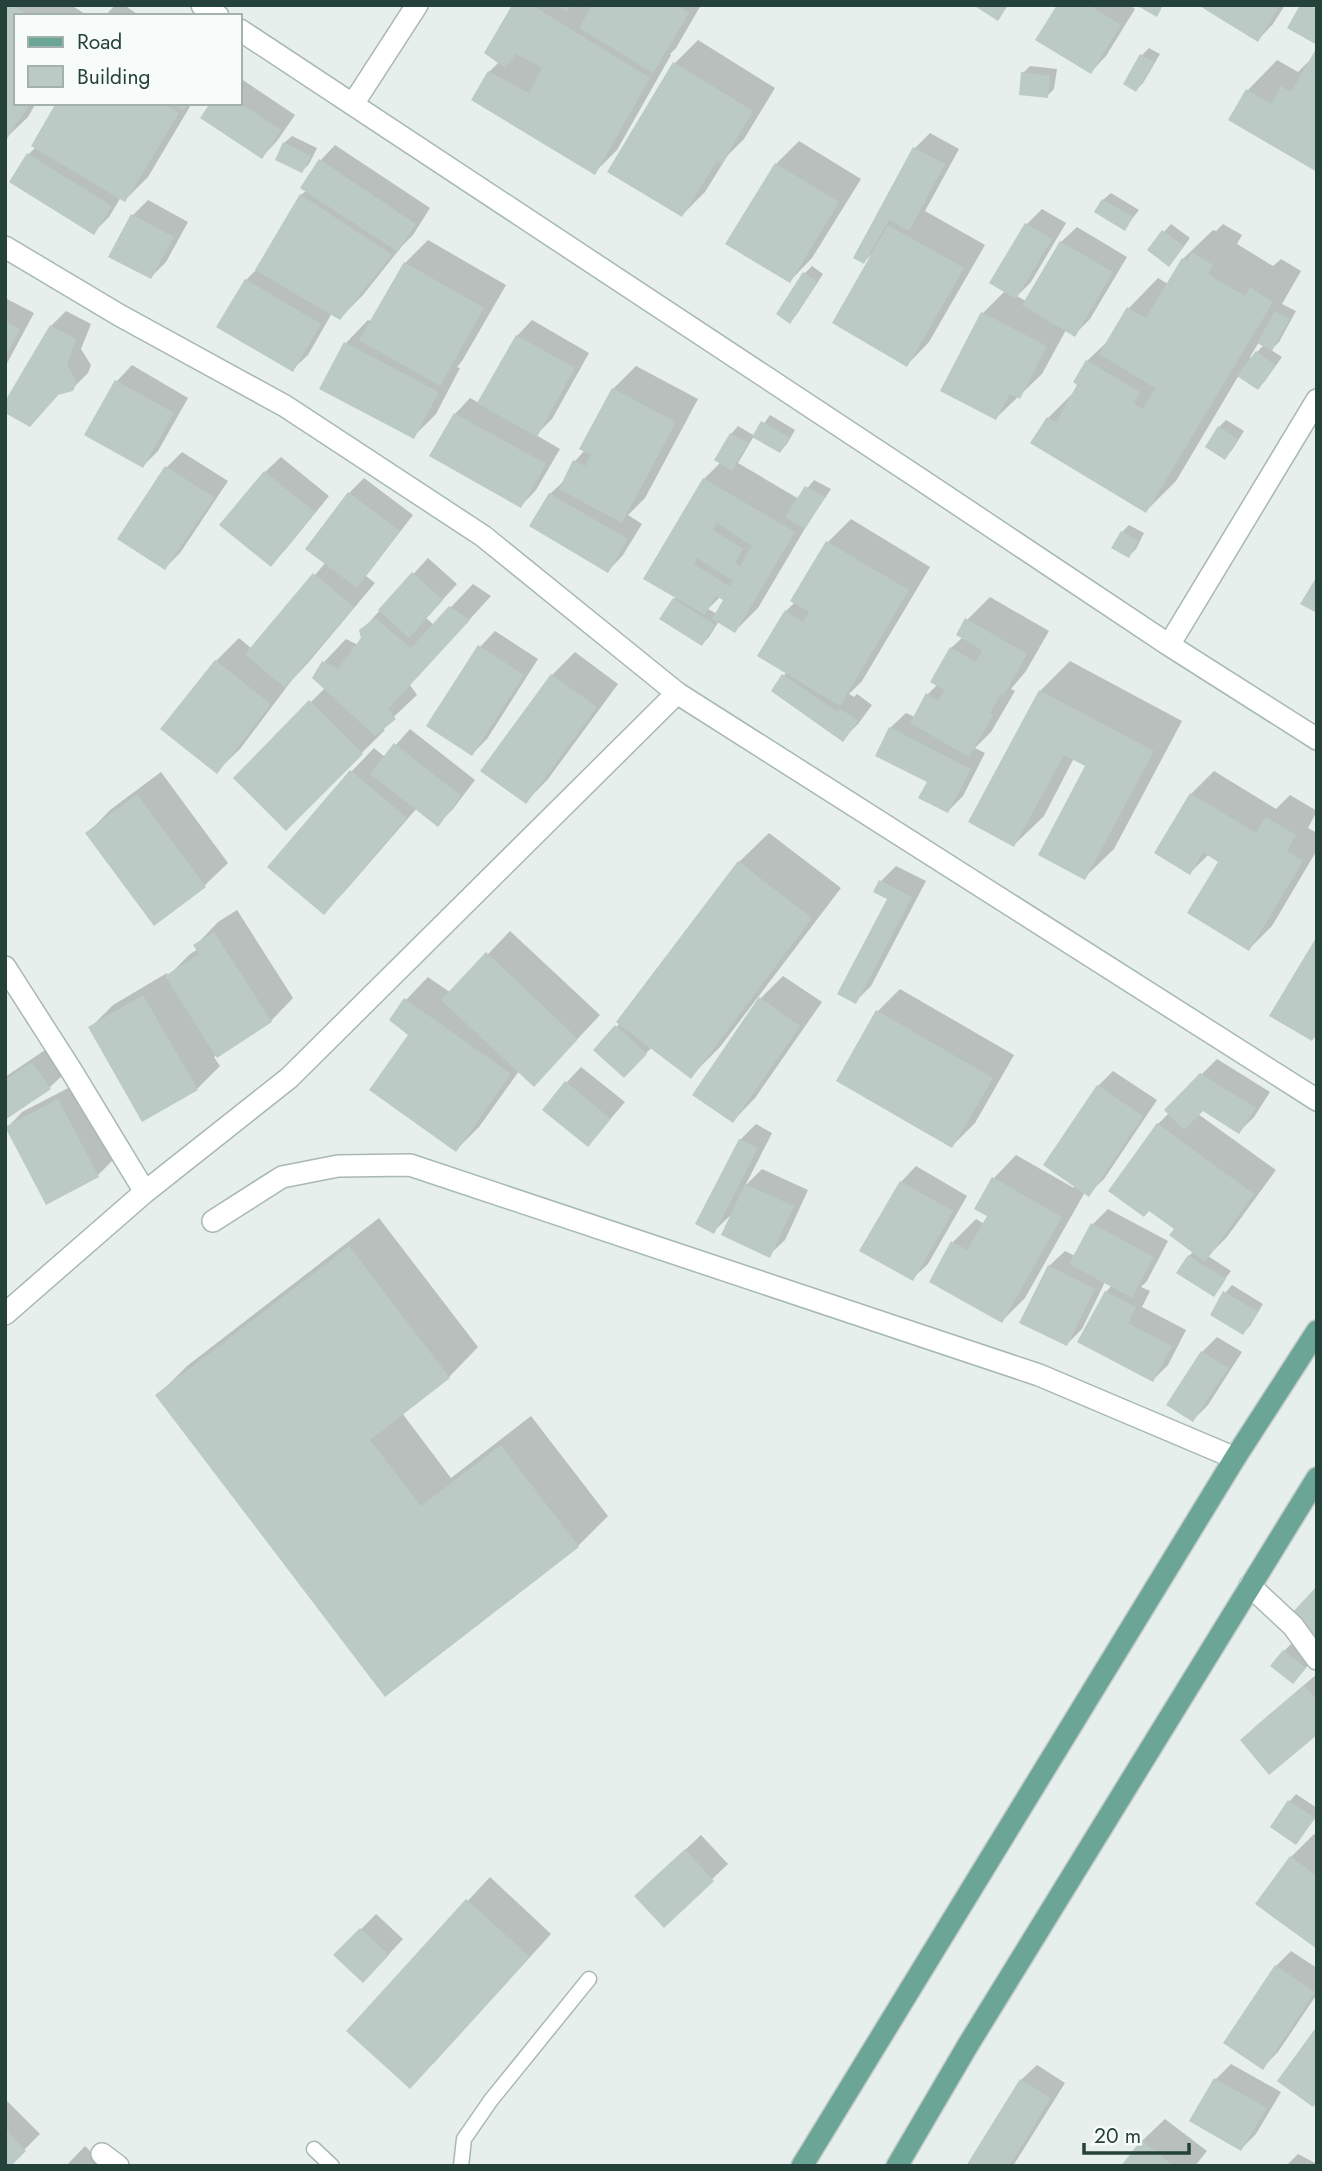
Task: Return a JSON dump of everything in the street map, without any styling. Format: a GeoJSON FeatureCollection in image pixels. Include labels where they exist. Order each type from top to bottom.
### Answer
{"type":"FeatureCollection","features":[{"type":"Feature","properties":{"kind":"main road"},"geometry":{"type":"LineString","coordinates":[[802,2166],[1235,1458],[1317,1331]]}},
{"type":"Feature","properties":{"kind":"main road"},"geometry":{"type":"LineString","coordinates":[[897,2166],[968,2045],[1317,1478]]}},
{"type":"Feature","properties":{"kind":"street"},"geometry":{"type":"LineString","coordinates":[[353,104],[417,5]]}},
{"type":"Feature","properties":{"kind":"street"},"geometry":{"type":"LineString","coordinates":[[242,31],[1169,645],[1317,739]]}},
{"type":"Feature","properties":{"kind":"street"},"geometry":{"type":"LineString","coordinates":[[5,247],[119,315],[285,406],[472,528],[677,693],[1317,1100]]}},
{"type":"Feature","properties":{"kind":"street"},"geometry":{"type":"LineString","coordinates":[[1169,645],[1317,400]]}},
{"type":"Feature","properties":{"kind":"street"},"geometry":{"type":"LineString","coordinates":[[5,1314],[145,1192],[289,1078],[677,693]]}},
{"type":"Feature","properties":{"kind":"street"},"geometry":{"type":"LineString","coordinates":[[5,967],[145,1192]]}},
{"type":"Feature","properties":{"kind":"street"},"geometry":{"type":"LineString","coordinates":[[213,1221],[282,1177],[338,1166],[411,1165],[1039,1375],[1235,1458]]}},
{"type":"Feature","properties":{"kind":"street"},"geometry":{"type":"LineString","coordinates":[[1250,1586],[1293,1626],[1317,1660]]}},
{"type":"Feature","properties":{"kind":"lane"},"geometry":{"type":"LineString","coordinates":[[461,2166],[464,2139],[491,2100],[589,1979]]}},
{"type":"Feature","properties":{"kind":"lane"},"geometry":{"type":"LineString","coordinates":[[314,2148],[332,2166]]}},
{"type":"Feature","properties":{"kind":"building"},"geometry":{"type":"Polygon","coordinates":[[[5,5],[12,5],[26,14],[14,14],[14,105],[29,105],[5,142],[5,5]]]}},
{"type":"Feature","properties":{"kind":"building"},"geometry":{"type":"Polygon","coordinates":[[[512,5],[532,5],[650,78],[595,175],[471,100],[488,71],[529,93],[542,68],[516,54],[505,68],[484,53],[512,5]]]}},
{"type":"Feature","properties":{"kind":"building"},"geometry":{"type":"Polygon","coordinates":[[[556,5],[571,5],[567,12],[556,5]]]}},
{"type":"Feature","properties":{"kind":"building"},"geometry":{"type":"Polygon","coordinates":[[[592,5],[677,5],[689,13],[653,73],[579,28],[592,5]]]}},
{"type":"Feature","properties":{"kind":"building"},"geometry":{"type":"Polygon","coordinates":[[[973,5],[1008,5],[998,21],[973,5]]]}},
{"type":"Feature","properties":{"kind":"building"},"geometry":{"type":"Polygon","coordinates":[[[1057,5],[1089,5],[1121,25],[1091,74],[1035,40],[1057,5]]]}},
{"type":"Feature","properties":{"kind":"building"},"geometry":{"type":"Polygon","coordinates":[[[1136,5],[1163,5],[1157,17],[1136,5]]]}},
{"type":"Feature","properties":{"kind":"building"},"geometry":{"type":"Polygon","coordinates":[[[1198,5],[1280,5],[1258,42],[1198,5]]]}},
{"type":"Feature","properties":{"kind":"building"},"geometry":{"type":"Polygon","coordinates":[[[1300,5],[1310,5],[1317,9],[1317,45],[1287,28],[1300,5]]]}},
{"type":"Feature","properties":{"kind":"building"},"geometry":{"type":"Polygon","coordinates":[[[1317,47],[1317,172],[1228,120],[1246,89],[1271,104],[1281,86],[1291,92],[1317,47]]]}},
{"type":"Feature","properties":{"kind":"building"},"geometry":{"type":"Polygon","coordinates":[[[1140,54],[1154,62],[1136,92],[1123,84],[1140,54]]]}},
{"type":"Feature","properties":{"kind":"building"},"geometry":{"type":"Polygon","coordinates":[[[673,62],[753,111],[722,164],[717,161],[682,217],[607,172],[673,62]]]}},
{"type":"Feature","properties":{"kind":"building"},"geometry":{"type":"Polygon","coordinates":[[[1021,72],[1050,76],[1048,98],[1019,95],[1021,72]]]}},
{"type":"Feature","properties":{"kind":"building"},"geometry":{"type":"Polygon","coordinates":[[[242,104],[281,130],[262,159],[200,118],[209,105],[242,104]]]}},
{"type":"Feature","properties":{"kind":"building"},"geometry":{"type":"Polygon","coordinates":[[[55,105],[166,105],[179,113],[125,202],[31,146],[55,105]]]}},
{"type":"Feature","properties":{"kind":"building"},"geometry":{"type":"Polygon","coordinates":[[[174,105],[187,105],[183,111],[174,105]]]}},
{"type":"Feature","properties":{"kind":"building"},"geometry":{"type":"Polygon","coordinates":[[[283,142],[311,156],[302,173],[275,160],[283,142]]]}},
{"type":"Feature","properties":{"kind":"building"},"geometry":{"type":"Polygon","coordinates":[[[913,147],[945,164],[909,231],[889,220],[864,264],[853,258],[913,147]]]}},
{"type":"Feature","properties":{"kind":"building"},"geometry":{"type":"Polygon","coordinates":[[[27,153],[112,206],[94,235],[9,182],[27,153]]]}},
{"type":"Feature","properties":{"kind":"building"},"geometry":{"type":"Polygon","coordinates":[[[319,159],[416,224],[398,252],[300,188],[319,159]]]}},
{"type":"Feature","properties":{"kind":"building"},"geometry":{"type":"Polygon","coordinates":[[[775,163],[839,202],[790,283],[725,244],[775,163]]]}},
{"type":"Feature","properties":{"kind":"building"},"geometry":{"type":"Polygon","coordinates":[[[300,194],[392,255],[340,320],[255,270],[300,194]]]}},
{"type":"Feature","properties":{"kind":"building"},"geometry":{"type":"Polygon","coordinates":[[[1102,199],[1133,217],[1125,231],[1094,212],[1102,199]]]}},
{"type":"Feature","properties":{"kind":"building"},"geometry":{"type":"Polygon","coordinates":[[[131,214],[174,237],[151,279],[108,257],[131,214]]]}},
{"type":"Feature","properties":{"kind":"building"},"geometry":{"type":"Polygon","coordinates":[[[1025,223],[1052,239],[1016,299],[989,283],[1025,223]]]}},
{"type":"Feature","properties":{"kind":"building"},"geometry":{"type":"Polygon","coordinates":[[[888,225],[964,268],[907,367],[832,323],[888,225]]]}},
{"type":"Feature","properties":{"kind":"building"},"geometry":{"type":"Polygon","coordinates":[[[1162,230],[1184,246],[1169,267],[1147,250],[1162,230]]]}},
{"type":"Feature","properties":{"kind":"building"},"geometry":{"type":"Polygon","coordinates":[[[1060,241],[1113,272],[1075,337],[1022,305],[1060,241]]]}},
{"type":"Feature","properties":{"kind":"building"},"geometry":{"type":"Polygon","coordinates":[[[1192,252],[1213,265],[1208,274],[1245,296],[1250,287],[1273,302],[1146,513],[1030,443],[1047,417],[1056,422],[1077,385],[1073,382],[1086,360],[1140,392],[1134,403],[1143,409],[1155,388],[1099,354],[1127,307],[1146,318],[1182,258],[1187,261],[1192,252]]]}},
{"type":"Feature","properties":{"kind":"building"},"geometry":{"type":"Polygon","coordinates":[[[404,262],[484,308],[440,386],[359,340],[404,262]]]}},
{"type":"Feature","properties":{"kind":"building"},"geometry":{"type":"Polygon","coordinates":[[[803,272],[818,282],[790,324],[776,314],[803,272]]]}},
{"type":"Feature","properties":{"kind":"building"},"geometry":{"type":"Polygon","coordinates":[[[245,279],[321,324],[293,372],[216,327],[245,279]]]}},
{"type":"Feature","properties":{"kind":"building"},"geometry":{"type":"Polygon","coordinates":[[[1275,311],[1290,319],[1272,351],[1257,343],[1275,311]]]}},
{"type":"Feature","properties":{"kind":"building"},"geometry":{"type":"Polygon","coordinates":[[[981,312],[1047,346],[1020,399],[1010,394],[996,420],[940,391],[981,312]]]}},
{"type":"Feature","properties":{"kind":"building"},"geometry":{"type":"Polygon","coordinates":[[[5,321],[20,329],[5,357],[5,321]]]}},
{"type":"Feature","properties":{"kind":"building"},"geometry":{"type":"Polygon","coordinates":[[[50,325],[76,339],[67,365],[77,382],[73,391],[58,395],[30,427],[5,413],[5,401],[50,325]]]}},
{"type":"Feature","properties":{"kind":"building"},"geometry":{"type":"Polygon","coordinates":[[[516,335],[575,368],[537,437],[477,403],[516,335]]]}},
{"type":"Feature","properties":{"kind":"building"},"geometry":{"type":"Polygon","coordinates":[[[344,342],[439,392],[414,439],[319,389],[344,342]]]}},
{"type":"Feature","properties":{"kind":"building"},"geometry":{"type":"Polygon","coordinates":[[[1256,351],[1276,365],[1258,390],[1237,376],[1256,351]]]}},
{"type":"Feature","properties":{"kind":"building"},"geometry":{"type":"Polygon","coordinates":[[[115,380],[174,413],[143,468],[84,435],[115,380]]]}},
{"type":"Feature","properties":{"kind":"building"},"geometry":{"type":"Polygon","coordinates":[[[612,388],[676,422],[622,523],[559,489],[573,460],[585,466],[591,455],[579,449],[612,388]]]}},
{"type":"Feature","properties":{"kind":"building"},"geometry":{"type":"Polygon","coordinates":[[[454,413],[546,464],[521,508],[429,456],[454,413]]]}},
{"type":"Feature","properties":{"kind":"building"},"geometry":{"type":"Polygon","coordinates":[[[761,421],[790,438],[780,453],[752,437],[761,421]]]}},
{"type":"Feature","properties":{"kind":"building"},"geometry":{"type":"Polygon","coordinates":[[[1218,426],[1238,439],[1225,460],[1205,447],[1218,426]]]}},
{"type":"Feature","properties":{"kind":"building"},"geometry":{"type":"Polygon","coordinates":[[[730,433],[748,443],[732,471],[714,460],[730,433]]]}},
{"type":"Feature","properties":{"kind":"building"},"geometry":{"type":"Polygon","coordinates":[[[165,466],[214,497],[165,570],[117,539],[165,466]]]}},
{"type":"Feature","properties":{"kind":"building"},"geometry":{"type":"Polygon","coordinates":[[[264,471],[315,512],[271,567],[219,525],[264,471]]]}},
{"type":"Feature","properties":{"kind":"building"},"geometry":{"type":"Polygon","coordinates":[[[703,478],[795,532],[735,633],[712,619],[723,600],[716,596],[705,615],[643,579],[703,478]],[[717,523],[713,530],[743,549],[735,563],[740,566],[752,546],[717,523]],[[697,558],[694,564],[729,586],[733,581],[697,558]]]}},
{"type":"Feature","properties":{"kind":"building"},"geometry":{"type":"Polygon","coordinates":[[[805,486],[825,497],[805,529],[785,517],[805,486]]]}},
{"type":"Feature","properties":{"kind":"building"},"geometry":{"type":"Polygon","coordinates":[[[348,492],[400,531],[357,588],[305,549],[348,492]]]}},
{"type":"Feature","properties":{"kind":"building"},"geometry":{"type":"Polygon","coordinates":[[[549,493],[628,539],[608,573],[529,526],[549,493]]]}},
{"type":"Feature","properties":{"kind":"building"},"geometry":{"type":"Polygon","coordinates":[[[1121,531],[1138,541],[1129,558],[1111,548],[1121,531]]]}},
{"type":"Feature","properties":{"kind":"building"},"geometry":{"type":"Polygon","coordinates":[[[826,541],[909,590],[840,706],[757,656],[785,610],[803,622],[809,612],[790,601],[826,541]]]}},
{"type":"Feature","properties":{"kind":"building"},"geometry":{"type":"Polygon","coordinates":[[[412,572],[443,600],[409,638],[378,610],[412,572]]]}},
{"type":"Feature","properties":{"kind":"building"},"geometry":{"type":"Polygon","coordinates":[[[313,573],[354,607],[285,688],[245,654],[313,573]]]}},
{"type":"Feature","properties":{"kind":"building"},"geometry":{"type":"Polygon","coordinates":[[[1317,576],[1317,613],[1300,604],[1317,576]]]}},
{"type":"Feature","properties":{"kind":"building"},"geometry":{"type":"Polygon","coordinates":[[[673,598],[715,625],[702,646],[659,619],[673,598]]]}},
{"type":"Feature","properties":{"kind":"building"},"geometry":{"type":"Polygon","coordinates":[[[449,606],[470,620],[388,709],[396,719],[375,736],[312,678],[322,661],[338,669],[361,638],[359,630],[375,618],[411,648],[449,606]]]}},
{"type":"Feature","properties":{"kind":"building"},"geometry":{"type":"Polygon","coordinates":[[[965,618],[1027,654],[1004,696],[1001,694],[990,713],[993,715],[969,757],[910,723],[926,693],[938,701],[944,690],[930,682],[950,647],[976,662],[982,650],[956,635],[965,618]]]}},
{"type":"Feature","properties":{"kind":"building"},"geometry":{"type":"Polygon","coordinates":[[[478,645],[524,675],[472,756],[426,726],[478,645]]]}},
{"type":"Feature","properties":{"kind":"building"},"geometry":{"type":"Polygon","coordinates":[[[215,660],[271,704],[217,774],[160,729],[215,660]]]}},
{"type":"Feature","properties":{"kind":"building"},"geometry":{"type":"Polygon","coordinates":[[[551,674],[597,707],[526,804],[480,771],[551,674]]]}},
{"type":"Feature","properties":{"kind":"building"},"geometry":{"type":"Polygon","coordinates":[[[782,674],[838,712],[840,708],[858,721],[843,742],[771,691],[782,674]]]}},
{"type":"Feature","properties":{"kind":"building"},"geometry":{"type":"Polygon","coordinates":[[[1039,690],[1154,751],[1085,880],[1038,855],[1085,766],[1064,755],[1014,847],[968,822],[1039,690]]]}},
{"type":"Feature","properties":{"kind":"building"},"geometry":{"type":"Polygon","coordinates":[[[309,700],[363,754],[286,831],[233,778],[309,700]]]}},
{"type":"Feature","properties":{"kind":"building"},"geometry":{"type":"Polygon","coordinates":[[[889,727],[971,769],[948,813],[918,798],[927,782],[875,756],[889,727]]]}},
{"type":"Feature","properties":{"kind":"building"},"geometry":{"type":"Polygon","coordinates":[[[394,743],[461,796],[438,827],[370,774],[394,743]]]}},
{"type":"Feature","properties":{"kind":"building"},"geometry":{"type":"Polygon","coordinates":[[[350,770],[407,818],[324,915],[267,867],[350,770]]]}},
{"type":"Feature","properties":{"kind":"building"},"geometry":{"type":"Polygon","coordinates":[[[1190,793],[1256,833],[1266,817],[1296,835],[1287,851],[1303,861],[1249,951],[1187,913],[1218,862],[1203,852],[1190,875],[1154,853],[1190,793]]]}},
{"type":"Feature","properties":{"kind":"building"},"geometry":{"type":"Polygon","coordinates":[[[137,794],[206,887],[154,926],[85,833],[137,794]]]}},
{"type":"Feature","properties":{"kind":"building"},"geometry":{"type":"Polygon","coordinates":[[[738,861],[812,918],[691,1079],[616,1022],[738,861]]]}},
{"type":"Feature","properties":{"kind":"building"},"geometry":{"type":"Polygon","coordinates":[[[879,880],[912,897],[856,1004],[837,994],[887,899],[873,892],[879,880]]]}},
{"type":"Feature","properties":{"kind":"building"},"geometry":{"type":"Polygon","coordinates":[[[214,932],[272,1022],[217,1058],[165,976],[199,954],[193,945],[214,932]]]}},
{"type":"Feature","properties":{"kind":"building"},"geometry":{"type":"Polygon","coordinates":[[[1317,936],[1317,1034],[1312,1041],[1269,1016],[1317,936]]]}},
{"type":"Feature","properties":{"kind":"building"},"geometry":{"type":"Polygon","coordinates":[[[486,952],[578,1039],[534,1087],[441,1000],[486,952]]]}},
{"type":"Feature","properties":{"kind":"building"},"geometry":{"type":"Polygon","coordinates":[[[143,995],[198,1090],[142,1122],[88,1027],[143,995]]]}},
{"type":"Feature","properties":{"kind":"building"},"geometry":{"type":"Polygon","coordinates":[[[759,997],[800,1026],[733,1123],[692,1095],[759,997]]]}},
{"type":"Feature","properties":{"kind":"building"},"geometry":{"type":"Polygon","coordinates":[[[404,998],[511,1074],[456,1152],[369,1090],[408,1035],[389,1020],[404,998]]]}},
{"type":"Feature","properties":{"kind":"building"},"geometry":{"type":"Polygon","coordinates":[[[876,1010],[993,1078],[952,1148],[836,1081],[876,1010]]]}},
{"type":"Feature","properties":{"kind":"building"},"geometry":{"type":"Polygon","coordinates":[[[615,1025],[647,1054],[624,1078],[593,1050],[615,1025]]]}},
{"type":"Feature","properties":{"kind":"building"},"geometry":{"type":"Polygon","coordinates":[[[32,1062],[51,1089],[5,1120],[5,1080],[32,1062]]]}},
{"type":"Feature","properties":{"kind":"building"},"geometry":{"type":"Polygon","coordinates":[[[1200,1073],[1256,1108],[1239,1134],[1203,1111],[1184,1130],[1164,1110],[1200,1073]]]}},
{"type":"Feature","properties":{"kind":"building"},"geometry":{"type":"Polygon","coordinates":[[[565,1081],[611,1119],[588,1147],[542,1110],[565,1081]]]}},
{"type":"Feature","properties":{"kind":"building"},"geometry":{"type":"Polygon","coordinates":[[[1097,1085],[1143,1116],[1089,1197],[1043,1165],[1097,1085]]]}},
{"type":"Feature","properties":{"kind":"building"},"geometry":{"type":"Polygon","coordinates":[[[58,1099],[99,1177],[46,1205],[5,1127],[58,1099]]]}},
{"type":"Feature","properties":{"kind":"building"},"geometry":{"type":"Polygon","coordinates":[[[1157,1123],[1254,1194],[1205,1262],[1169,1235],[1174,1229],[1149,1211],[1144,1217],[1108,1191],[1157,1123]]]}},
{"type":"Feature","properties":{"kind":"building"},"geometry":{"type":"Polygon","coordinates":[[[739,1139],[758,1148],[714,1234],[695,1224],[739,1139]]]}},
{"type":"Feature","properties":{"kind":"building"},"geometry":{"type":"Polygon","coordinates":[[[992,1177],[1062,1217],[1002,1323],[929,1282],[951,1241],[967,1250],[987,1216],[974,1209],[992,1177]]]}},
{"type":"Feature","properties":{"kind":"building"},"geometry":{"type":"Polygon","coordinates":[[[900,1181],[953,1211],[913,1281],[859,1251],[900,1181]]]}},
{"type":"Feature","properties":{"kind":"building"},"geometry":{"type":"Polygon","coordinates":[[[745,1184],[794,1206],[770,1258],[721,1235],[745,1184]]]}},
{"type":"Feature","properties":{"kind":"building"},"geometry":{"type":"Polygon","coordinates":[[[1091,1223],[1154,1257],[1132,1298],[1069,1264],[1091,1223]]]}},
{"type":"Feature","properties":{"kind":"building"},"geometry":{"type":"Polygon","coordinates":[[[349,1246],[450,1378],[370,1440],[421,1506],[501,1445],[579,1547],[385,1697],[155,1395],[349,1246]]]}},
{"type":"Feature","properties":{"kind":"building"},"geometry":{"type":"Polygon","coordinates":[[[1188,1255],[1226,1279],[1214,1297],[1176,1273],[1188,1255]]]}},
{"type":"Feature","properties":{"kind":"building"},"geometry":{"type":"Polygon","coordinates":[[[1048,1265],[1095,1289],[1067,1346],[1019,1323],[1048,1265]]]}},
{"type":"Feature","properties":{"kind":"building"},"geometry":{"type":"Polygon","coordinates":[[[1105,1291],[1136,1307],[1128,1323],[1172,1346],[1153,1382],[1077,1342],[1105,1291]]]}},
{"type":"Feature","properties":{"kind":"building"},"geometry":{"type":"Polygon","coordinates":[[[1223,1291],[1258,1312],[1243,1335],[1210,1315],[1223,1291]]]}},
{"type":"Feature","properties":{"kind":"building"},"geometry":{"type":"Polygon","coordinates":[[[1201,1351],[1228,1368],[1193,1422],[1166,1405],[1201,1351]]]}},
{"type":"Feature","properties":{"kind":"building"},"geometry":{"type":"Polygon","coordinates":[[[1317,1586],[1317,1637],[1291,1614],[1317,1586]]]}},
{"type":"Feature","properties":{"kind":"building"},"geometry":{"type":"Polygon","coordinates":[[[1283,1650],[1306,1668],[1293,1684],[1270,1666],[1283,1650]]]}},
{"type":"Feature","properties":{"kind":"building"},"geometry":{"type":"Polygon","coordinates":[[[1304,1685],[1317,1700],[1317,1735],[1269,1775],[1240,1740],[1304,1685]]]}},
{"type":"Feature","properties":{"kind":"building"},"geometry":{"type":"Polygon","coordinates":[[[1288,1800],[1315,1818],[1296,1845],[1270,1827],[1288,1800]]]}},
{"type":"Feature","properties":{"kind":"building"},"geometry":{"type":"Polygon","coordinates":[[[685,1849],[714,1881],[664,1928],[634,1896],[685,1849]]]}},
{"type":"Feature","properties":{"kind":"building"},"geometry":{"type":"Polygon","coordinates":[[[1290,1856],[1317,1876],[1317,1949],[1255,1904],[1290,1856]]]}},
{"type":"Feature","properties":{"kind":"building"},"geometry":{"type":"Polygon","coordinates":[[[466,1899],[530,1957],[410,2089],[346,2031],[466,1899]]]}},
{"type":"Feature","properties":{"kind":"building"},"geometry":{"type":"Polygon","coordinates":[[[360,1928],[389,1955],[363,1983],[333,1955],[360,1928]]]}},
{"type":"Feature","properties":{"kind":"building"},"geometry":{"type":"Polygon","coordinates":[[[1275,1965],[1315,1992],[1263,2070],[1223,2043],[1275,1965]]]}},
{"type":"Feature","properties":{"kind":"building"},"geometry":{"type":"Polygon","coordinates":[[[1317,2026],[1317,2102],[1313,2107],[1277,2081],[1317,2026]]]}},
{"type":"Feature","properties":{"kind":"building"},"geometry":{"type":"Polygon","coordinates":[[[1214,2078],[1267,2108],[1241,2151],[1189,2121],[1214,2078]]]}},
{"type":"Feature","properties":{"kind":"building"},"geometry":{"type":"Polygon","coordinates":[[[1020,2079],[1051,2098],[1009,2166],[966,2166],[1020,2079]]]}},
{"type":"Feature","properties":{"kind":"building"},"geometry":{"type":"Polygon","coordinates":[[[5,2129],[26,2151],[11,2166],[5,2166],[5,2129]]]}},
{"type":"Feature","properties":{"kind":"building"},"geometry":{"type":"Polygon","coordinates":[[[1141,2140],[1174,2166],[1121,2166],[1141,2140]]]}}]}
